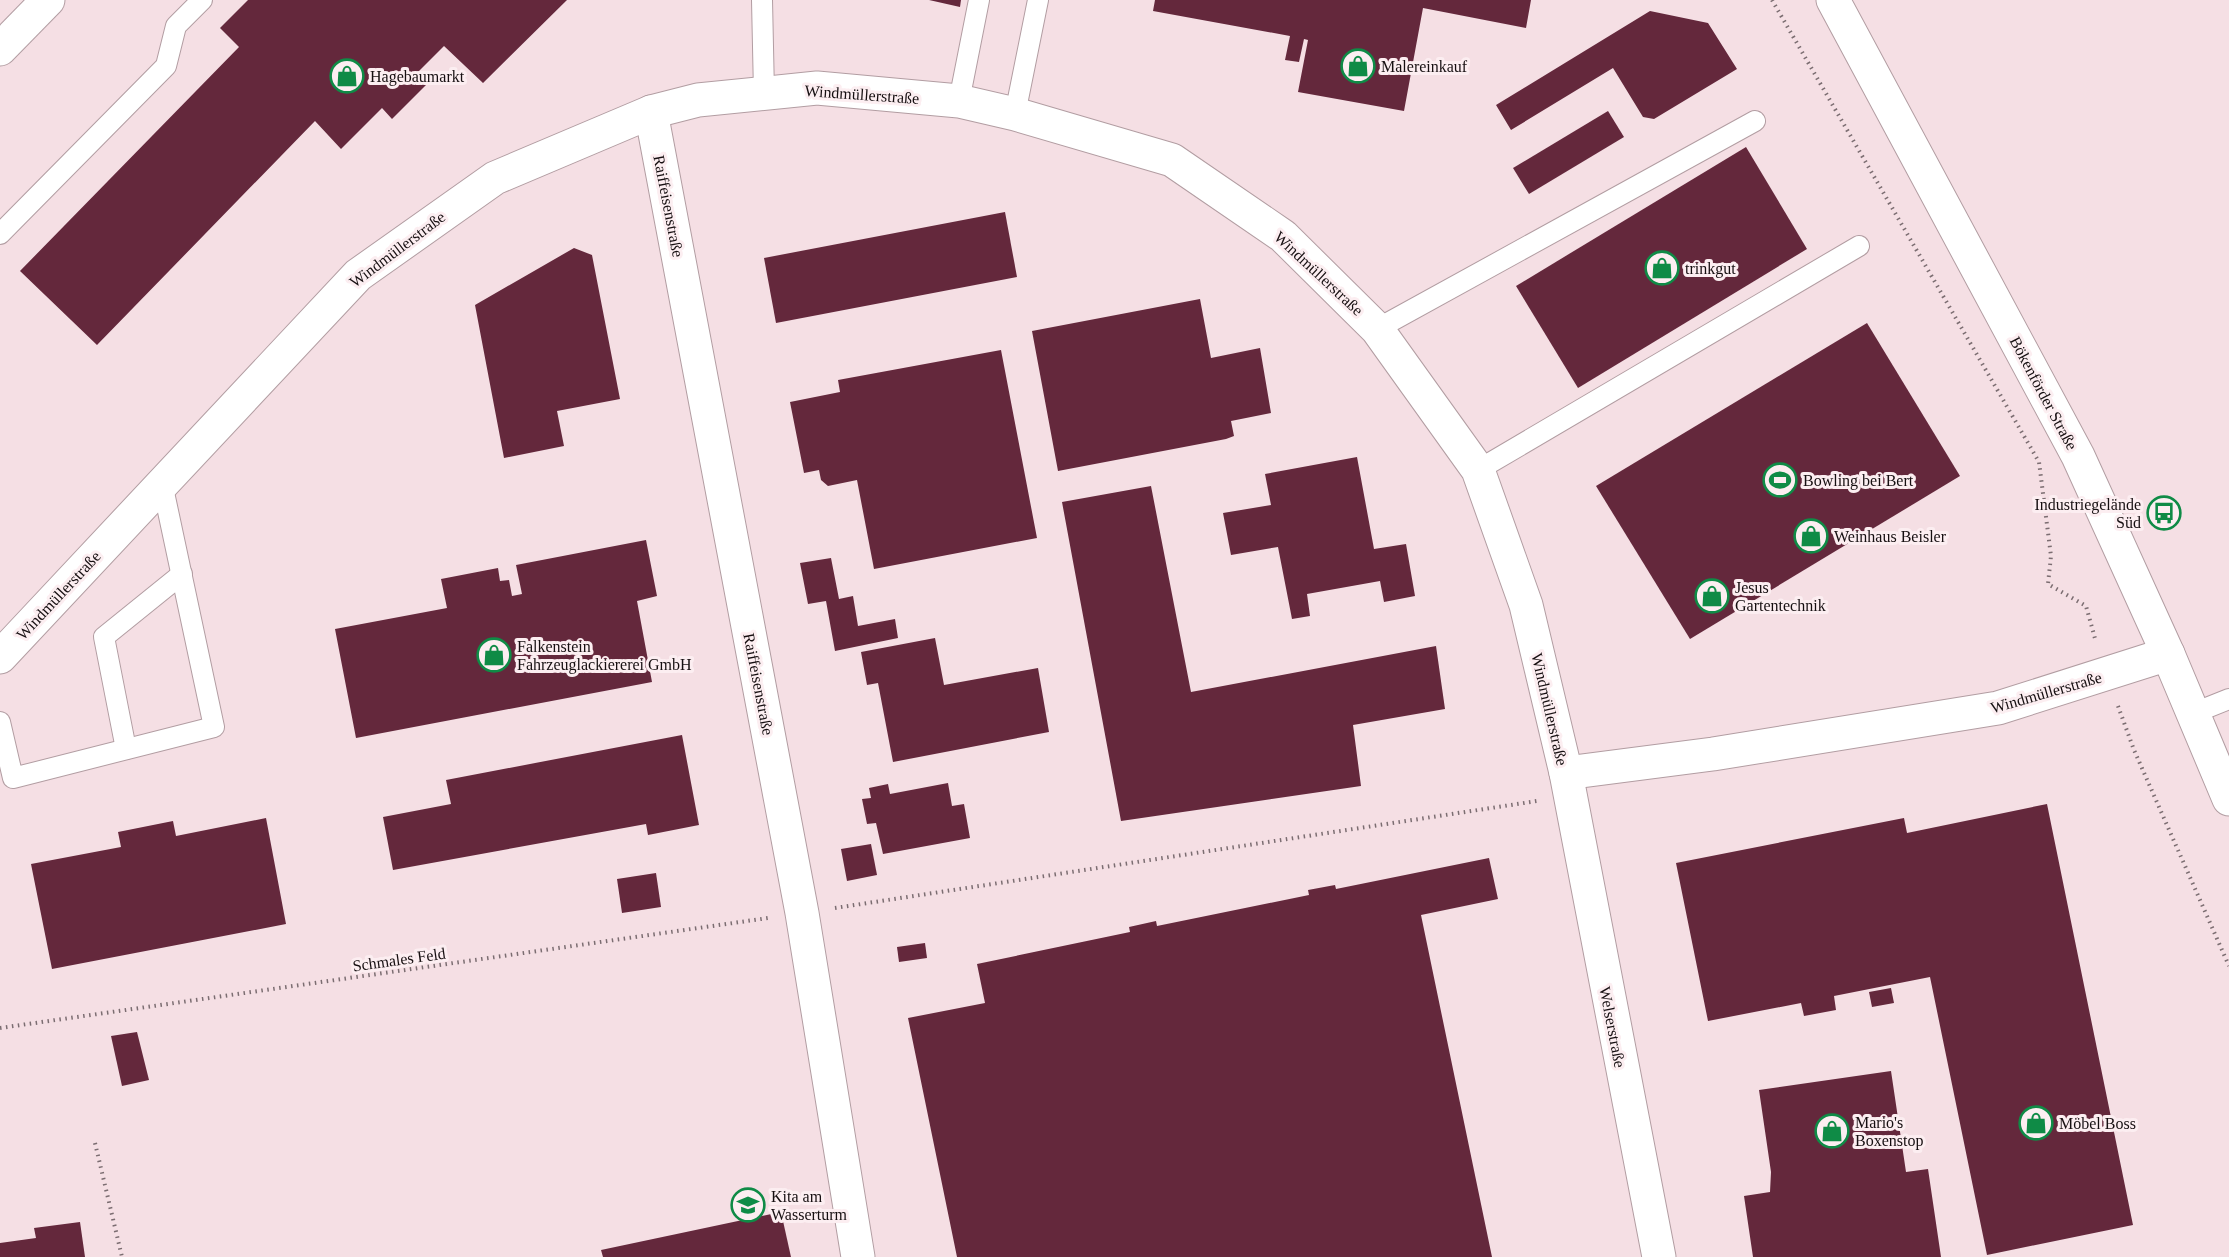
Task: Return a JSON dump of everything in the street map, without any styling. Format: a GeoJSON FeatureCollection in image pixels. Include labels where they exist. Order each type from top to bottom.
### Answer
{"type":"FeatureCollection","features":[{"type":"Feature","properties":{"kind":"street"},"geometry":{"type":"LineString","coordinates":[[0,49],[48,0]]}},
{"type":"Feature","properties":{"kind":"street","name":"Bökenförder Straße"},"geometry":{"type":"LineString","coordinates":[[1833,0],[2078,456],[2194,713],[2229,799]]}},
{"type":"Feature","properties":{"kind":"street","name":"Windmüllerstraße"},"geometry":{"type":"LineString","coordinates":[[0,657],[358,275],[495,178],[651,112],[698,100],[817,88],[959,101],[1015,114],[1172,160],[1283,236],[1377,329],[1478,470],[1526,605],[1568,784],[1724,752],[1998,708],[2168,654]]}},
{"type":"Feature","properties":{"kind":"street","name":"Raiffeisenstraße"},"geometry":{"type":"LineString","coordinates":[[651,112],[802,913],[858,1257]]}},
{"type":"Feature","properties":{"kind":"street","name":"Welserstraße"},"geometry":{"type":"LineString","coordinates":[[1568,784],[1659,1257]]}},
{"type":"Feature","properties":{"kind":"lane"},"geometry":{"type":"LineString","coordinates":[[0,234],[166,66],[176,26],[202,0]]}},
{"type":"Feature","properties":{"kind":"lane"},"geometry":{"type":"LineString","coordinates":[[762,0],[764,93]]}},
{"type":"Feature","properties":{"kind":"lane"},"geometry":{"type":"LineString","coordinates":[[959,101],[979,0]]}},
{"type":"Feature","properties":{"kind":"lane"},"geometry":{"type":"LineString","coordinates":[[1015,114],[1038,0]]}},
{"type":"Feature","properties":{"kind":"lane"},"geometry":{"type":"LineString","coordinates":[[1377,329],[1755,121]]}},
{"type":"Feature","properties":{"kind":"lane"},"geometry":{"type":"LineString","coordinates":[[1478,470],[1859,246]]}},
{"type":"Feature","properties":{"kind":"lane"},"geometry":{"type":"LineString","coordinates":[[0,722],[13,778],[214,727],[162,483]]}},
{"type":"Feature","properties":{"kind":"lane"},"geometry":{"type":"LineString","coordinates":[[126,749],[104,637],[182,574]]}},
{"type":"Feature","properties":{"kind":"lane"},"geometry":{"type":"LineString","coordinates":[[2194,713],[2229,699]]}},
{"type":"Feature","properties":{"kind":"path"},"geometry":{"type":"LineString","coordinates":[[1772,0],[2039,462],[2051,556],[2048,584],[2086,606],[2106,674],[2134,750],[2229,966]]}},
{"type":"Feature","properties":{"kind":"path","name":"Schmales Feld"},"geometry":{"type":"LineString","coordinates":[[0,1028],[802,913],[1568,784]]}},
{"type":"Feature","properties":{"kind":"path"},"geometry":{"type":"LineString","coordinates":[[95,1143],[122,1257]]}},
{"type":"Feature","properties":{"kind":"building"},"geometry":{"type":"Polygon","coordinates":[[[248,0],[567,0],[483,83],[444,46],[419,71],[430,81],[392,119],[382,108],[341,149],[315,121],[97,345],[20,271],[239,47],[220,28],[248,0]]]}},
{"type":"Feature","properties":{"kind":"building"},"geometry":{"type":"Polygon","coordinates":[[[929,0],[961,0],[960,7],[929,0]]]}},
{"type":"Feature","properties":{"kind":"building","name":"Malereinkauf"},"geometry":{"type":"Polygon","coordinates":[[[1155,0],[1531,0],[1526,28],[1423,8],[1404,111],[1298,92],[1308,40],[1304,39],[1299,62],[1285,60],[1290,36],[1153,11],[1155,0]]]}},
{"type":"Feature","properties":{"kind":"building"},"geometry":{"type":"Polygon","coordinates":[[[1650,11],[1708,23],[1737,69],[1654,119],[1643,117],[1613,68],[1511,130],[1496,105],[1650,11]]]}},
{"type":"Feature","properties":{"kind":"building"},"geometry":{"type":"Polygon","coordinates":[[[1608,111],[1624,137],[1529,194],[1513,168],[1608,111]]]}},
{"type":"Feature","properties":{"kind":"building","name":"trinkgut"},"geometry":{"type":"Polygon","coordinates":[[[1746,147],[1807,249],[1578,388],[1516,286],[1746,147]]]}},
{"type":"Feature","properties":{"kind":"building"},"geometry":{"type":"Polygon","coordinates":[[[1005,212],[1017,277],[776,323],[764,258],[1005,212]]]}},
{"type":"Feature","properties":{"kind":"building"},"geometry":{"type":"Polygon","coordinates":[[[574,248],[592,255],[620,399],[557,411],[564,446],[504,458],[475,305],[574,248]]]}},
{"type":"Feature","properties":{"kind":"building"},"geometry":{"type":"Polygon","coordinates":[[[1200,299],[1211,358],[1260,348],[1271,413],[1231,421],[1234,436],[1226,439],[1058,471],[1032,331],[1200,299]]]}},
{"type":"Feature","properties":{"kind":"building"},"geometry":{"type":"Polygon","coordinates":[[[1867,323],[1960,476],[1690,639],[1596,486],[1867,323]]]}},
{"type":"Feature","properties":{"kind":"building"},"geometry":{"type":"Polygon","coordinates":[[[1001,350],[1037,538],[874,569],[857,480],[828,486],[821,480],[819,470],[804,473],[790,402],[840,392],[838,380],[1001,350]]]}},
{"type":"Feature","properties":{"kind":"building"},"geometry":{"type":"Polygon","coordinates":[[[1357,457],[1374,549],[1406,544],[1415,596],[1384,602],[1380,581],[1307,594],[1310,616],[1292,619],[1278,547],[1231,555],[1223,513],[1271,505],[1265,474],[1357,457]]]}},
{"type":"Feature","properties":{"kind":"building"},"geometry":{"type":"Polygon","coordinates":[[[1151,486],[1191,692],[1436,646],[1445,709],[1353,725],[1361,786],[1121,821],[1062,502],[1151,486]]]}},
{"type":"Feature","properties":{"kind":"building","name":"Falkenstein Fahrzeuglackiererei GmbH"},"geometry":{"type":"Polygon","coordinates":[[[646,540],[657,596],[637,601],[652,682],[356,738],[335,629],[447,608],[441,579],[498,568],[500,581],[509,580],[512,596],[522,594],[516,565],[646,540]]]}},
{"type":"Feature","properties":{"kind":"building"},"geometry":{"type":"Polygon","coordinates":[[[831,558],[839,599],[853,596],[858,626],[895,619],[898,638],[835,651],[826,601],[808,604],[800,563],[831,558]]]}},
{"type":"Feature","properties":{"kind":"building"},"geometry":{"type":"Polygon","coordinates":[[[935,638],[944,685],[1038,668],[1049,732],[893,762],[878,683],[867,685],[861,652],[935,638]]]}},
{"type":"Feature","properties":{"kind":"building"},"geometry":{"type":"Polygon","coordinates":[[[682,735],[699,825],[648,835],[646,824],[393,870],[383,817],[451,804],[446,780],[682,735]]]}},
{"type":"Feature","properties":{"kind":"building"},"geometry":{"type":"Polygon","coordinates":[[[948,783],[952,806],[964,804],[970,838],[883,854],[876,823],[867,824],[862,799],[871,798],[869,788],[888,784],[890,794],[948,783]]]}},
{"type":"Feature","properties":{"kind":"building","name":"Möbel Boss"},"geometry":{"type":"Polygon","coordinates":[[[2047,804],[2133,1225],[1987,1255],[1930,977],[1834,996],[1836,1010],[1804,1016],[1801,1003],[1708,1021],[1676,863],[1904,818],[1907,833],[2047,804]]]}},
{"type":"Feature","properties":{"kind":"building"},"geometry":{"type":"Polygon","coordinates":[[[266,818],[286,924],[52,969],[31,864],[121,847],[118,832],[173,821],[176,836],[266,818]]]}},
{"type":"Feature","properties":{"kind":"building"},"geometry":{"type":"Polygon","coordinates":[[[871,844],[877,875],[847,881],[841,849],[871,844]]]}},
{"type":"Feature","properties":{"kind":"building"},"geometry":{"type":"Polygon","coordinates":[[[1489,858],[1498,899],[1421,915],[1492,1257],[957,1257],[908,1018],[985,1003],[977,964],[1130,932],[1129,927],[1156,921],[1157,926],[1309,895],[1308,890],[1335,885],[1336,889],[1489,858]]]}},
{"type":"Feature","properties":{"kind":"building"},"geometry":{"type":"Polygon","coordinates":[[[656,873],[661,907],[622,913],[617,879],[656,873]]]}},
{"type":"Feature","properties":{"kind":"building"},"geometry":{"type":"Polygon","coordinates":[[[925,943],[927,958],[899,962],[897,947],[925,943]]]}},
{"type":"Feature","properties":{"kind":"building"},"geometry":{"type":"Polygon","coordinates":[[[1891,988],[1894,1003],[1872,1007],[1869,992],[1891,988]]]}},
{"type":"Feature","properties":{"kind":"building"},"geometry":{"type":"Polygon","coordinates":[[[137,1032],[149,1080],[122,1086],[111,1036],[137,1032]]]}},
{"type":"Feature","properties":{"kind":"building"},"geometry":{"type":"Polygon","coordinates":[[[1891,1071],[1906,1172],[1928,1169],[1941,1257],[1753,1257],[1744,1196],[1770,1192],[1771,1172],[1759,1090],[1891,1071]]]}},
{"type":"Feature","properties":{"kind":"building","name":"Kita am Wasserturm"},"geometry":{"type":"Polygon","coordinates":[[[781,1212],[791,1257],[603,1257],[601,1250],[781,1212]]]}},
{"type":"Feature","properties":{"kind":"building"},"geometry":{"type":"Polygon","coordinates":[[[80,1222],[85,1257],[0,1257],[0,1243],[36,1238],[34,1228],[80,1222]]]}},
{"type":"Feature","properties":{"kind":"place","name":"Malereinkauf"},"geometry":{"type":"Point","coordinates":[1358,66]}},
{"type":"Feature","properties":{"kind":"place","name":"Hagebaumarkt"},"geometry":{"type":"Point","coordinates":[347,76]}},
{"type":"Feature","properties":{"kind":"place","name":"trinkgut"},"geometry":{"type":"Point","coordinates":[1662,268]}},
{"type":"Feature","properties":{"kind":"place","name":"Bowling bei Bert"},"geometry":{"type":"Point","coordinates":[1780,480]}},
{"type":"Feature","properties":{"kind":"place","name":"Industriegelände Süd"},"geometry":{"type":"Point","coordinates":[2164,513]}},
{"type":"Feature","properties":{"kind":"place","name":"Weinhaus Beisler"},"geometry":{"type":"Point","coordinates":[1811,536]}},
{"type":"Feature","properties":{"kind":"place","name":"Jesus Gartentechnik"},"geometry":{"type":"Point","coordinates":[1712,596]}},
{"type":"Feature","properties":{"kind":"place","name":"Falkenstein Fahrzeuglackiererei GmbH"},"geometry":{"type":"Point","coordinates":[494,655]}},
{"type":"Feature","properties":{"kind":"place","name":"Möbel Boss"},"geometry":{"type":"Point","coordinates":[2036,1123]}},
{"type":"Feature","properties":{"kind":"place","name":"Mario's Boxenstop"},"geometry":{"type":"Point","coordinates":[1832,1131]}},
{"type":"Feature","properties":{"kind":"place","name":"Kita am Wasserturm"},"geometry":{"type":"Point","coordinates":[748,1205]}}]}
